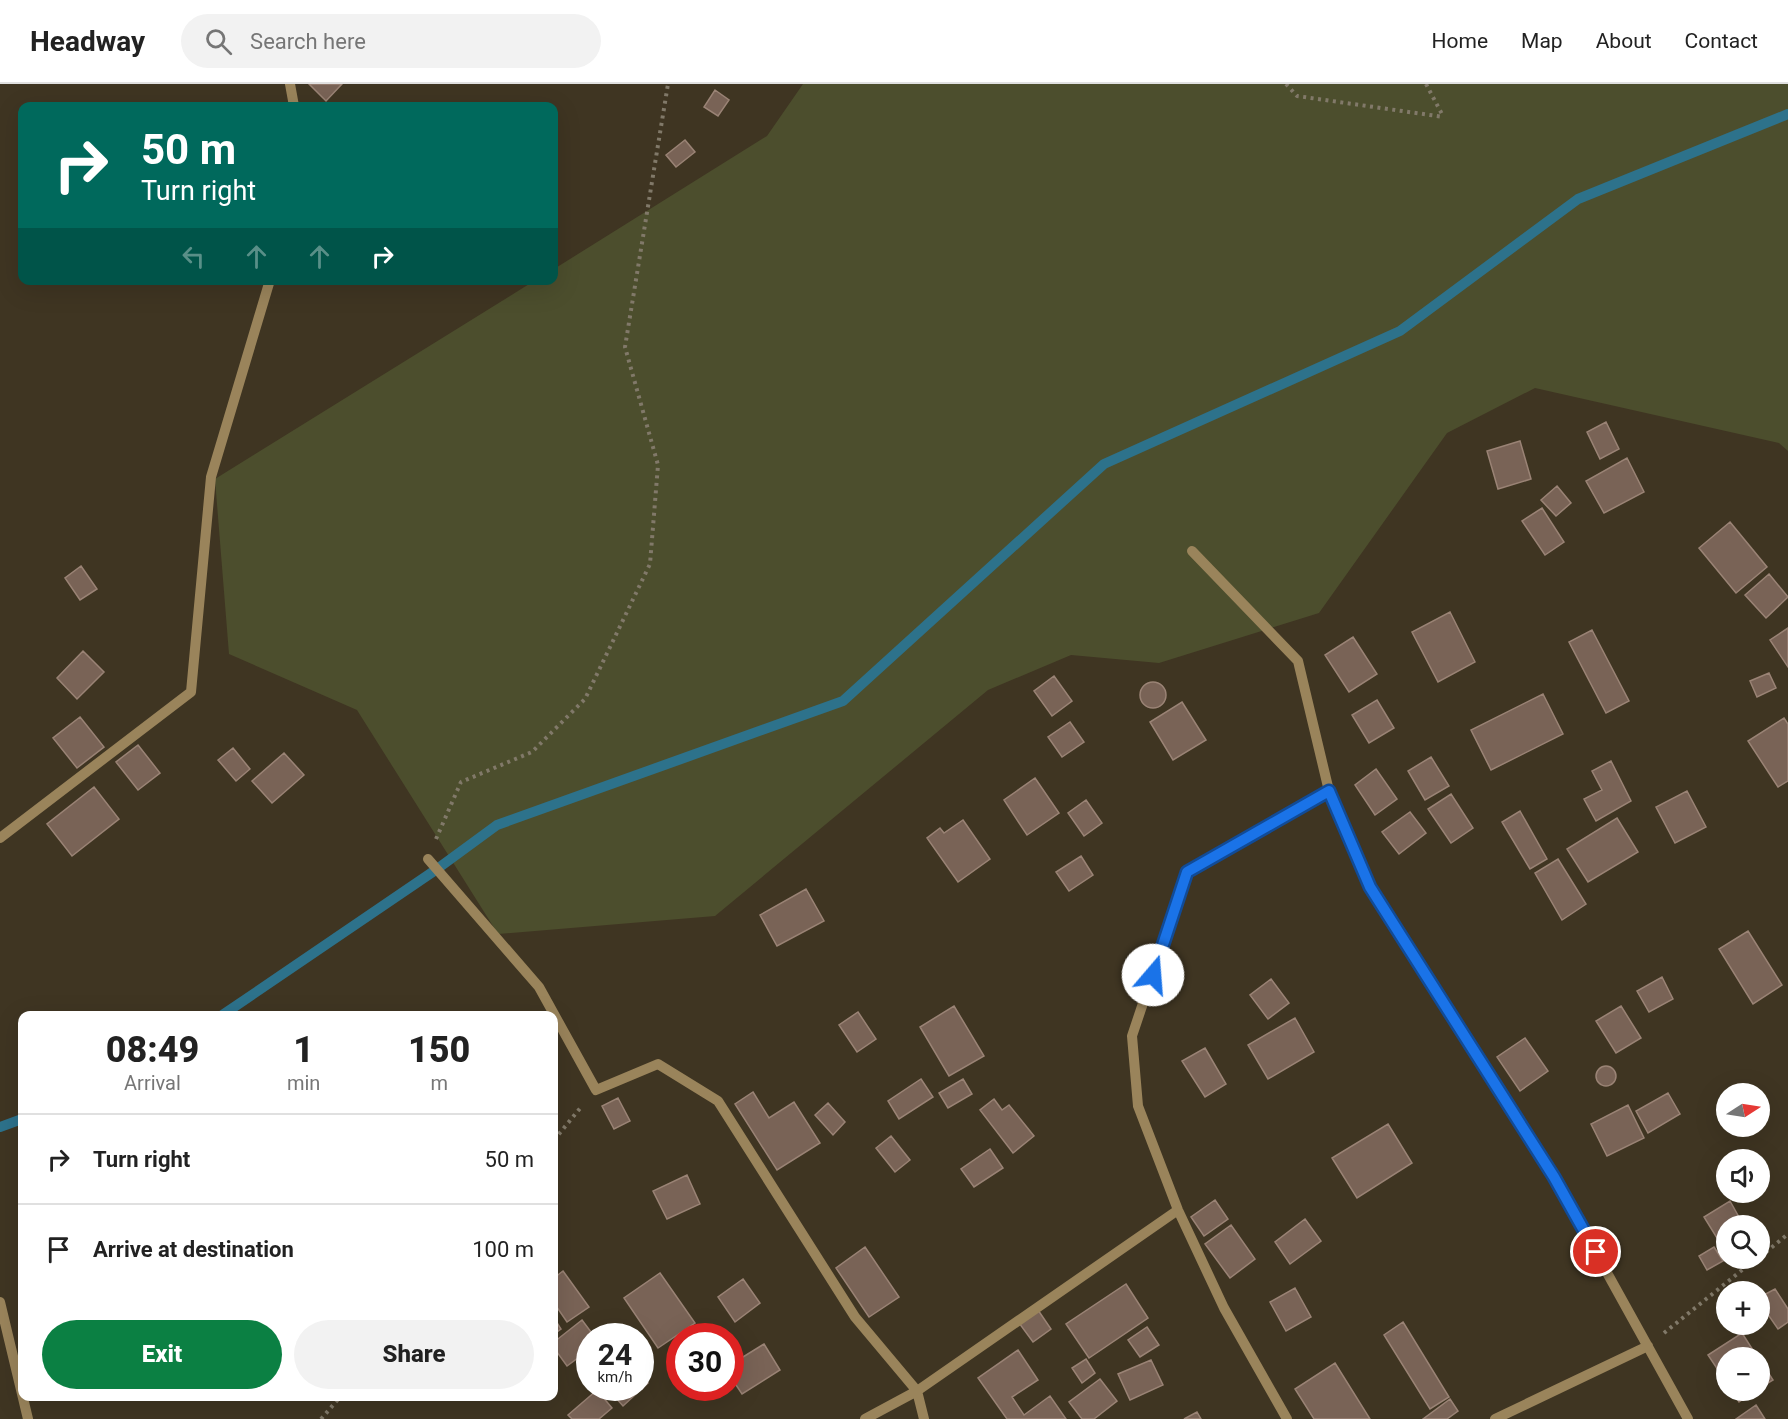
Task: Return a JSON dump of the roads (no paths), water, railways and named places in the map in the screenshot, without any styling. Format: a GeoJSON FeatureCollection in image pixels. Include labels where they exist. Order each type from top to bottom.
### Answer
{"type":"FeatureCollection","features":[{"type":"Feature","properties":{"kind":"street"},"geometry":{"type":"LineString","coordinates":[[290,84],[293,102]]}},
{"type":"Feature","properties":{"kind":"street"},"geometry":{"type":"LineString","coordinates":[[0,838],[191,692],[211,477],[269,285]]}},
{"type":"Feature","properties":{"kind":"street"},"geometry":{"type":"LineString","coordinates":[[1192,551],[1298,661],[1329,791],[1370,887],[1554,1177],[1688,1419]]}},
{"type":"Feature","properties":{"kind":"street"},"geometry":{"type":"LineString","coordinates":[[1287,1419],[1224,1308],[1178,1210],[1138,1106],[1132,1036],[1187,872],[1329,791]]}},
{"type":"Feature","properties":{"kind":"street"},"geometry":{"type":"LineString","coordinates":[[428,859],[539,987],[552,1011]]}},
{"type":"Feature","properties":{"kind":"street"},"geometry":{"type":"LineString","coordinates":[[558,1021],[596,1090],[658,1064],[718,1101],[855,1317],[917,1391],[924,1419]]}},
{"type":"Feature","properties":{"kind":"street"},"geometry":{"type":"LineString","coordinates":[[865,1419],[917,1391],[1178,1210]]}},
{"type":"Feature","properties":{"kind":"street"},"geometry":{"type":"LineString","coordinates":[[0,1302],[18,1380]]}},
{"type":"Feature","properties":{"kind":"street"},"geometry":{"type":"LineString","coordinates":[[1495,1419],[1648,1346]]}},
{"type":"Feature","properties":{"kind":"street"},"geometry":{"type":"LineString","coordinates":[[23,1401],[27,1419]]}},
{"type":"Feature","properties":{"kind":"waterway"},"geometry":{"type":"LineString","coordinates":[[228,1011],[437,869],[497,825],[843,701],[1104,464],[1400,331],[1578,199],[1788,114]]}},
{"type":"Feature","properties":{"kind":"waterway"},"geometry":{"type":"LineString","coordinates":[[0,1127],[18,1120]]}}]}
